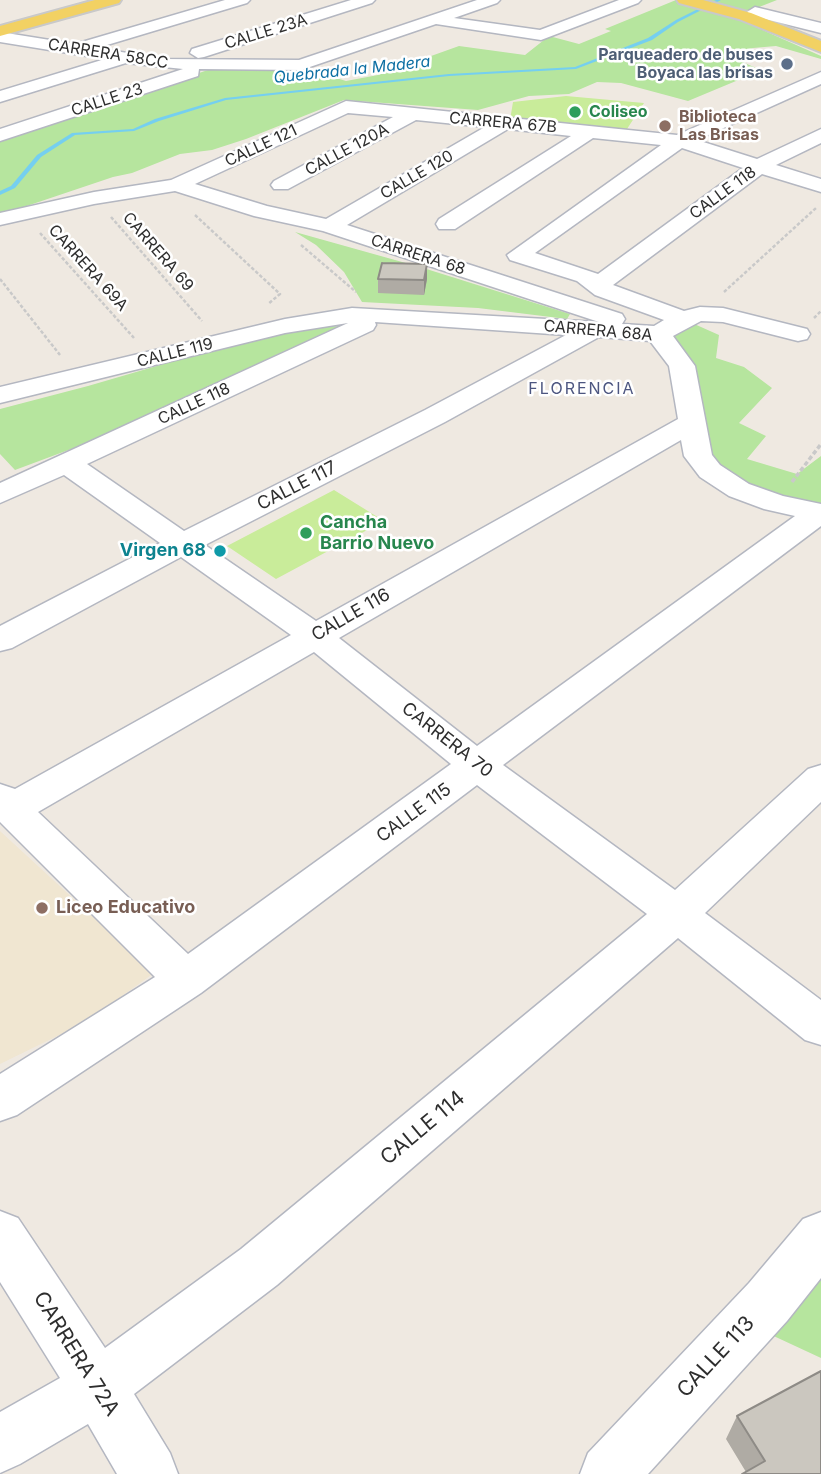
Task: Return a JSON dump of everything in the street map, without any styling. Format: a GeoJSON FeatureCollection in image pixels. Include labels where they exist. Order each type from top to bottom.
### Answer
{"type":"FeatureCollection","features":[{"type":"Feature","properties":{"kind":"main road"},"geometry":{"type":"LineString","coordinates":[[0,24],[88,0]]}},
{"type":"Feature","properties":{"kind":"main road"},"geometry":{"type":"LineString","coordinates":[[0,31],[113,0]]}},
{"type":"Feature","properties":{"kind":"main road"},"geometry":{"type":"LineString","coordinates":[[685,0],[760,21],[821,47]]}},
{"type":"Feature","properties":{"kind":"street"},"geometry":{"type":"LineString","coordinates":[[23,57],[66,48],[242,0]]}},
{"type":"Feature","properties":{"kind":"street","name":"CALLE 23A"},"geometry":{"type":"LineString","coordinates":[[164,64],[367,0]]}},
{"type":"Feature","properties":{"kind":"street"},"geometry":{"type":"LineString","coordinates":[[431,21],[492,0]]}},
{"type":"Feature","properties":{"kind":"street"},"geometry":{"type":"LineString","coordinates":[[300,4],[541,35],[633,0]]}},
{"type":"Feature","properties":{"kind":"street"},"geometry":{"type":"LineString","coordinates":[[787,0],[755,12],[821,28]]}},
{"type":"Feature","properties":{"kind":"street","name":"CARRERA 58CC"},"geometry":{"type":"LineString","coordinates":[[0,37],[164,64],[301,65],[431,21]]}},
{"type":"Feature","properties":{"kind":"street"},"geometry":{"type":"LineString","coordinates":[[0,97],[128,58]]}},
{"type":"Feature","properties":{"kind":"street","name":"CALLE 23"},"geometry":{"type":"LineString","coordinates":[[0,135],[215,64]]}},
{"type":"Feature","properties":{"kind":"street"},"geometry":{"type":"LineString","coordinates":[[798,334],[723,315],[692,316],[603,290],[585,276],[518,255],[679,141],[821,78]]}},
{"type":"Feature","properties":{"kind":"street","name":"CARRERA 67B"},"geometry":{"type":"LineString","coordinates":[[346,107],[679,141],[821,186]]}},
{"type":"Feature","properties":{"kind":"street","name":"CALLE 121"},"geometry":{"type":"LineString","coordinates":[[176,185],[346,107]]}},
{"type":"Feature","properties":{"kind":"street","name":"CALLE 120A"},"geometry":{"type":"LineString","coordinates":[[281,185],[413,114]]}},
{"type":"Feature","properties":{"kind":"street","name":"CALLE 120"},"geometry":{"type":"LineString","coordinates":[[329,226],[505,123]]}},
{"type":"Feature","properties":{"kind":"street"},"geometry":{"type":"LineString","coordinates":[[447,224],[591,131]]}},
{"type":"Feature","properties":{"kind":"street","name":"CALLE 118"},"geometry":{"type":"LineString","coordinates":[[597,285],[759,166],[821,135]]}},
{"type":"Feature","properties":{"kind":"street"},"geometry":{"type":"LineString","coordinates":[[0,219],[94,198],[176,185]]}},
{"type":"Feature","properties":{"kind":"street","name":"CARRERA 68"},"geometry":{"type":"LineString","coordinates":[[176,185],[262,211],[329,226],[658,334]]}},
{"type":"Feature","properties":{"kind":"street","name":"CARRERA 68A"},"geometry":{"type":"LineString","coordinates":[[352,315],[387,315],[658,334],[682,366],[698,456],[710,471],[739,490],[775,503],[820,513]]}},
{"type":"Feature","properties":{"kind":"street","name":"CALLE 119"},"geometry":{"type":"LineString","coordinates":[[0,395],[285,326],[352,315]]}},
{"type":"Feature","properties":{"kind":"street","name":"CALLE 118"},"geometry":{"type":"LineString","coordinates":[[0,494],[387,315]]}},
{"type":"Feature","properties":{"kind":"street"},"geometry":{"type":"LineString","coordinates":[[658,334],[692,316]]}},
{"type":"Feature","properties":{"kind":"street","name":"CALLE 117"},"geometry":{"type":"LineString","coordinates":[[0,640],[435,416],[592,331]]}},
{"type":"Feature","properties":{"kind":"street","name":"CALLE 116"},"geometry":{"type":"LineString","coordinates":[[6,803],[315,636],[691,423]]}},
{"type":"Feature","properties":{"kind":"street","name":"CARRERA 70"},"geometry":{"type":"LineString","coordinates":[[66,463],[315,636],[478,766],[677,914],[821,1026]]}},
{"type":"Feature","properties":{"kind":"street","name":"CALLE 115"},"geometry":{"type":"LineString","coordinates":[[0,1101],[186,981],[820,513]]}},
{"type":"Feature","properties":{"kind":"street","name":"CALLE 114"},"geometry":{"type":"LineString","coordinates":[[0,1444],[98,1387],[259,1267],[677,914],[821,779]]}},
{"type":"Feature","properties":{"kind":"street"},"geometry":{"type":"LineString","coordinates":[[6,803],[186,981]]}},
{"type":"Feature","properties":{"kind":"street","name":"CARRERA 72A"},"geometry":{"type":"LineString","coordinates":[[0,1236],[98,1387],[149,1474]]}},
{"type":"Feature","properties":{"kind":"street","name":"CALLE 113"},"geometry":{"type":"LineString","coordinates":[[609,1474],[768,1302],[821,1237]]}},
{"type":"Feature","properties":{"kind":"path"},"geometry":{"type":"LineString","coordinates":[[176,185],[199,221],[279,294],[264,308]]}},
{"type":"Feature","properties":{"kind":"path","name":"CARRERA 69"},"geometry":{"type":"LineString","coordinates":[[94,198],[203,322]]}},
{"type":"Feature","properties":{"kind":"path"},"geometry":{"type":"LineString","coordinates":[[692,316],[821,203]]}},
{"type":"Feature","properties":{"kind":"path"},"geometry":{"type":"LineString","coordinates":[[262,211],[358,293],[352,315]]}},
{"type":"Feature","properties":{"kind":"path","name":"CARRERA 69A"},"geometry":{"type":"LineString","coordinates":[[23,214],[134,338]]}},
{"type":"Feature","properties":{"kind":"path"},"geometry":{"type":"LineString","coordinates":[[0,279],[60,355]]}},
{"type":"Feature","properties":{"kind":"path"},"geometry":{"type":"LineString","coordinates":[[775,503],[821,444]]}},
{"type":"Feature","properties":{"kind":"shaded area","name":"Liceo Educativo"},"geometry":{"type":"Polygon","coordinates":[[[0,831],[154,973],[86,1022],[0,1064],[0,831]]]}},
{"type":"Feature","properties":{"kind":"green space"},"geometry":{"type":"Polygon","coordinates":[[[676,0],[777,0],[749,11],[749,24],[821,56],[821,59],[776,46],[753,48],[729,56],[765,72],[688,101],[621,83],[597,82],[569,94],[529,96],[478,110],[344,100],[246,139],[212,150],[180,154],[132,173],[0,215],[0,139],[211,69],[310,70],[346,81],[378,75],[459,46],[525,55],[549,36],[579,44],[611,31],[605,29],[676,0]]]}},
{"type":"Feature","properties":{"kind":"green space","name":"Coliseo"},"geometry":{"type":"Polygon","coordinates":[[[566,96],[644,103],[627,129],[510,120],[513,102],[566,96]]]}},
{"type":"Feature","properties":{"kind":"green space"},"geometry":{"type":"Polygon","coordinates":[[[295,232],[420,267],[570,314],[567,319],[478,308],[362,302],[344,272],[316,245],[295,232]]]}},
{"type":"Feature","properties":{"kind":"green space"},"geometry":{"type":"Polygon","coordinates":[[[683,319],[719,335],[716,358],[744,367],[772,388],[739,423],[766,436],[747,459],[797,474],[821,456],[821,507],[757,491],[717,466],[658,334],[683,319]]]}},
{"type":"Feature","properties":{"kind":"green space"},"geometry":{"type":"Polygon","coordinates":[[[344,326],[90,442],[15,470],[0,454],[0,409],[222,347],[310,327],[344,326]]]}},
{"type":"Feature","properties":{"kind":"green space","name":"Cancha Barrio Nuevo"},"geometry":{"type":"Polygon","coordinates":[[[334,490],[384,521],[276,579],[227,546],[334,490]]]}},
{"type":"Feature","properties":{"kind":"green space"},"geometry":{"type":"Polygon","coordinates":[[[821,1262],[821,1358],[765,1332],[821,1262]]]}},
{"type":"Feature","properties":{"kind":"building"},"geometry":{"type":"Polygon","coordinates":[[[382,263],[427,264],[424,280],[378,279],[382,263]]]}},
{"type":"Feature","properties":{"kind":"building"},"geometry":{"type":"Polygon","coordinates":[[[821,1371],[821,1474],[742,1474],[765,1461],[737,1416],[821,1371]]]}},
{"type":"Feature","properties":{"kind":"waterway","name":"Quebrada la Madera"},"geometry":{"type":"LineString","coordinates":[[0,193],[13,187],[39,156],[74,134],[134,130],[225,99],[449,75],[576,68],[650,39],[677,21],[719,0]]}},
{"type":"Feature","properties":{"kind":"place","name":"Parqueadero de buses Boyaca las brisas"},"geometry":{"type":"Point","coordinates":[787,64]}},
{"type":"Feature","properties":{"kind":"place","name":"Coliseo"},"geometry":{"type":"Point","coordinates":[575,112]}},
{"type":"Feature","properties":{"kind":"place","name":"Biblioteca Las Brisas"},"geometry":{"type":"Point","coordinates":[665,126]}},
{"type":"Feature","properties":{"kind":"place","name":"Cancha Barrio Nuevo"},"geometry":{"type":"Point","coordinates":[306,533]}},
{"type":"Feature","properties":{"kind":"place","name":"Virgen 68"},"geometry":{"type":"Point","coordinates":[220,551]}},
{"type":"Feature","properties":{"kind":"place","name":"Liceo Educativo"},"geometry":{"type":"Point","coordinates":[42,908]}},
{"type":"Feature","properties":{"kind":"district","name":"FLORENCIA"},"geometry":{"type":"Point","coordinates":[582,389]}}]}
